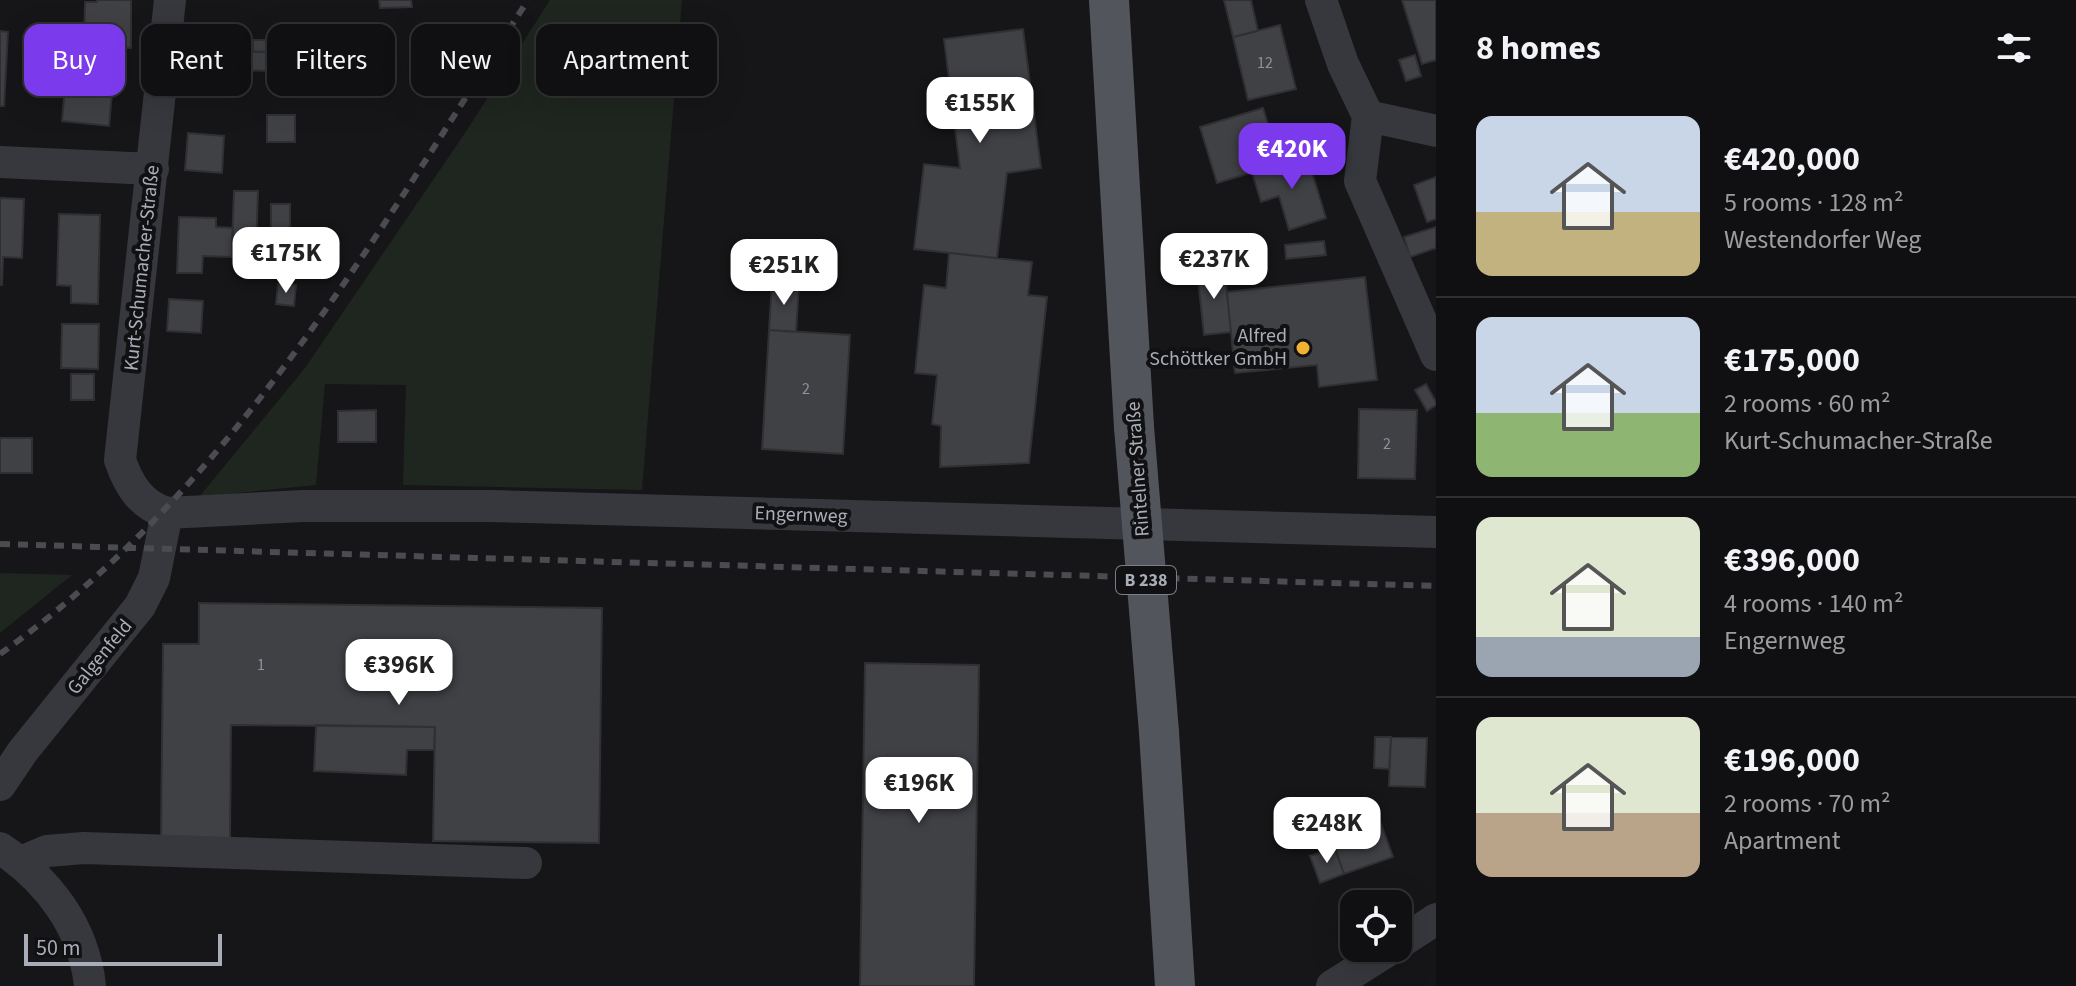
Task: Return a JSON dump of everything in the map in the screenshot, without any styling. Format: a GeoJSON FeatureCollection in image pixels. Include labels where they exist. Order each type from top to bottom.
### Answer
{"type":"FeatureCollection","features":[{"type":"Feature","properties":{"kind":"main road","name":"Rintelner Straße"},"geometry":{"type":"LineString","coordinates":[[1109,0],[1134,427],[1159,732],[1175,986]]}},
{"type":"Feature","properties":{"kind":"street","name":"Kurt-Schumacher-Straße"},"geometry":{"type":"LineString","coordinates":[[167,513],[150,508],[128,483],[120,460],[170,0]]}},
{"type":"Feature","properties":{"kind":"street"},"geometry":{"type":"LineString","coordinates":[[1321,0],[1343,64],[1368,116],[1360,181],[1436,355]]}},
{"type":"Feature","properties":{"kind":"street"},"geometry":{"type":"LineString","coordinates":[[1368,116],[1436,131]]}},
{"type":"Feature","properties":{"kind":"street"},"geometry":{"type":"LineString","coordinates":[[0,162],[153,169]]}},
{"type":"Feature","properties":{"kind":"street","name":"Engernweg"},"geometry":{"type":"LineString","coordinates":[[167,513],[303,506],[491,506],[1436,532]]}},
{"type":"Feature","properties":{"kind":"street","name":"Galgenfeld"},"geometry":{"type":"LineString","coordinates":[[0,785],[23,751],[140,606],[154,578],[167,513]]}},
{"type":"Feature","properties":{"kind":"street"},"geometry":{"type":"LineString","coordinates":[[11,855],[84,848],[526,863]]}},
{"type":"Feature","properties":{"kind":"street"},"geometry":{"type":"LineString","coordinates":[[11,855],[41,880],[65,911],[79,942],[90,986]]}},
{"type":"Feature","properties":{"kind":"street"},"geometry":{"type":"LineString","coordinates":[[1412,935],[1436,919]]}},
{"type":"Feature","properties":{"kind":"street"},"geometry":{"type":"LineString","coordinates":[[1332,986],[1370,962]]}},
{"type":"Feature","properties":{"kind":"shaded area"},"geometry":{"type":"Polygon","coordinates":[[[550,0],[682,0],[680,24],[536,24],[536,96],[674,96],[642,490],[403,485],[406,385],[325,384],[316,485],[199,497],[305,368],[489,96],[520,96],[520,47],[550,0]]]}},
{"type":"Feature","properties":{"kind":"shaded area"},"geometry":{"type":"Polygon","coordinates":[[[0,573],[72,575],[0,633],[0,573]]]}},
{"type":"Feature","properties":{"kind":"building"},"geometry":{"type":"Polygon","coordinates":[[[131,0],[131,48],[125,48],[125,24],[85,24],[85,2],[131,0]]]}},
{"type":"Feature","properties":{"kind":"building"},"geometry":{"type":"Polygon","coordinates":[[[379,0],[411,0],[412,7],[380,8],[379,0]]]}},
{"type":"Feature","properties":{"kind":"building"},"geometry":{"type":"Polygon","coordinates":[[[1224,0],[1251,0],[1258,31],[1233,37],[1224,0]]]}},
{"type":"Feature","properties":{"kind":"building"},"geometry":{"type":"Polygon","coordinates":[[[1402,0],[1436,0],[1436,60],[1422,64],[1402,0]]]}},
{"type":"Feature","properties":{"kind":"building"},"geometry":{"type":"Polygon","coordinates":[[[1280,25],[1296,89],[1248,100],[1233,37],[1280,25]]]}},
{"type":"Feature","properties":{"kind":"building"},"geometry":{"type":"Polygon","coordinates":[[[1023,29],[1041,168],[1007,173],[997,258],[914,249],[924,164],[960,168],[944,39],[1023,29]]]}},
{"type":"Feature","properties":{"kind":"building"},"geometry":{"type":"Polygon","coordinates":[[[0,31],[8,32],[4,106],[0,106],[0,31]]]}},
{"type":"Feature","properties":{"kind":"building"},"geometry":{"type":"Polygon","coordinates":[[[253,40],[267,40],[267,52],[253,52],[253,40]]]}},
{"type":"Feature","properties":{"kind":"building"},"geometry":{"type":"Polygon","coordinates":[[[251,51],[267,52],[267,71],[251,70],[251,51]]]}},
{"type":"Feature","properties":{"kind":"building"},"geometry":{"type":"Polygon","coordinates":[[[1415,55],[1421,76],[1406,81],[1399,60],[1415,55]]]}},
{"type":"Feature","properties":{"kind":"building"},"geometry":{"type":"Polygon","coordinates":[[[64,96],[112,96],[109,126],[62,121],[64,96]]]}},
{"type":"Feature","properties":{"kind":"building"},"geometry":{"type":"Polygon","coordinates":[[[1263,108],[1280,164],[1217,183],[1200,127],[1263,108]]]}},
{"type":"Feature","properties":{"kind":"building"},"geometry":{"type":"Polygon","coordinates":[[[267,115],[295,115],[295,142],[267,142],[267,115]]]}},
{"type":"Feature","properties":{"kind":"building"},"geometry":{"type":"Polygon","coordinates":[[[188,133],[224,136],[222,173],[185,170],[188,133]]]}},
{"type":"Feature","properties":{"kind":"building"},"geometry":{"type":"Polygon","coordinates":[[[1307,156],[1326,218],[1289,230],[1279,196],[1261,202],[1252,172],[1307,156]]]}},
{"type":"Feature","properties":{"kind":"building"},"geometry":{"type":"Polygon","coordinates":[[[1436,177],[1436,219],[1427,222],[1414,185],[1436,177]]]}},
{"type":"Feature","properties":{"kind":"building"},"geometry":{"type":"Polygon","coordinates":[[[234,191],[258,191],[256,246],[232,245],[234,191]]]}},
{"type":"Feature","properties":{"kind":"building"},"geometry":{"type":"Polygon","coordinates":[[[0,198],[24,199],[22,258],[3,257],[2,285],[0,285],[0,198]]]}},
{"type":"Feature","properties":{"kind":"building"},"geometry":{"type":"Polygon","coordinates":[[[271,204],[290,204],[290,233],[271,233],[271,204]]]}},
{"type":"Feature","properties":{"kind":"building"},"geometry":{"type":"Polygon","coordinates":[[[59,214],[100,215],[98,304],[71,303],[71,286],[57,285],[59,214]]]}},
{"type":"Feature","properties":{"kind":"building"},"geometry":{"type":"Polygon","coordinates":[[[179,217],[216,218],[216,227],[233,228],[232,257],[203,256],[202,273],[177,273],[179,217]]]}},
{"type":"Feature","properties":{"kind":"building"},"geometry":{"type":"Polygon","coordinates":[[[1436,227],[1436,248],[1410,257],[1404,237],[1436,227]]]}},
{"type":"Feature","properties":{"kind":"building"},"geometry":{"type":"Polygon","coordinates":[[[1324,241],[1326,255],[1286,259],[1285,245],[1324,241]]]}},
{"type":"Feature","properties":{"kind":"building"},"geometry":{"type":"Polygon","coordinates":[[[949,253],[1032,262],[1028,295],[1047,297],[1029,463],[940,467],[941,426],[932,424],[937,375],[915,373],[924,285],[946,288],[949,253]]]}},
{"type":"Feature","properties":{"kind":"building"},"geometry":{"type":"Polygon","coordinates":[[[1224,267],[1231,332],[1204,335],[1197,270],[1224,267]]]}},
{"type":"Feature","properties":{"kind":"building","name":"Alfred Schöttker GmbH"},"geometry":{"type":"Polygon","coordinates":[[[1365,277],[1377,380],[1319,387],[1317,365],[1235,373],[1227,292],[1365,277]]]}},
{"type":"Feature","properties":{"kind":"building"},"geometry":{"type":"Polygon","coordinates":[[[772,282],[799,284],[796,332],[769,330],[772,282]]]}},
{"type":"Feature","properties":{"kind":"building"},"geometry":{"type":"Polygon","coordinates":[[[278,284],[296,285],[294,306],[276,304],[278,284]]]}},
{"type":"Feature","properties":{"kind":"building"},"geometry":{"type":"Polygon","coordinates":[[[169,299],[203,301],[201,333],[167,331],[169,299]]]}},
{"type":"Feature","properties":{"kind":"building"},"geometry":{"type":"Polygon","coordinates":[[[62,324],[99,324],[98,369],[61,368],[62,324]]]}},
{"type":"Feature","properties":{"kind":"building"},"geometry":{"type":"Polygon","coordinates":[[[769,330],[850,335],[843,454],[762,449],[769,330]]]}},
{"type":"Feature","properties":{"kind":"building"},"geometry":{"type":"Polygon","coordinates":[[[71,374],[94,374],[94,400],[71,400],[71,374]]]}},
{"type":"Feature","properties":{"kind":"building"},"geometry":{"type":"Polygon","coordinates":[[[1426,384],[1436,402],[1427,411],[1415,390],[1426,384]]]}},
{"type":"Feature","properties":{"kind":"building"},"geometry":{"type":"Polygon","coordinates":[[[1359,409],[1417,410],[1415,479],[1358,478],[1359,409]]]}},
{"type":"Feature","properties":{"kind":"building"},"geometry":{"type":"Polygon","coordinates":[[[376,410],[376,442],[338,442],[338,411],[376,410]]]}},
{"type":"Feature","properties":{"kind":"building"},"geometry":{"type":"Polygon","coordinates":[[[0,438],[32,438],[32,473],[0,473],[0,438]]]}},
{"type":"Feature","properties":{"kind":"building"},"geometry":{"type":"Polygon","coordinates":[[[199,603],[602,608],[599,843],[433,841],[435,727],[231,725],[230,840],[161,839],[163,644],[199,644],[199,603]]]}},
{"type":"Feature","properties":{"kind":"building"},"geometry":{"type":"Polygon","coordinates":[[[865,663],[979,665],[974,986],[860,986],[865,663]]]}},
{"type":"Feature","properties":{"kind":"building"},"geometry":{"type":"Polygon","coordinates":[[[316,725],[435,727],[434,750],[407,750],[406,775],[314,771],[316,725]]]}},
{"type":"Feature","properties":{"kind":"building"},"geometry":{"type":"Polygon","coordinates":[[[1375,737],[1391,737],[1389,769],[1374,768],[1375,737]]]}},
{"type":"Feature","properties":{"kind":"building"},"geometry":{"type":"Polygon","coordinates":[[[1391,737],[1427,738],[1425,787],[1389,786],[1391,737]]]}},
{"type":"Feature","properties":{"kind":"building"},"geometry":{"type":"Polygon","coordinates":[[[1375,807],[1393,857],[1344,874],[1326,824],[1375,807]]]}},
{"type":"Feature","properties":{"kind":"building"},"geometry":{"type":"Polygon","coordinates":[[[1335,848],[1344,874],[1320,883],[1310,856],[1335,848]]]}},
{"type":"Feature","properties":{"kind":"railway"},"geometry":{"type":"LineString","coordinates":[[0,654],[83,588],[159,515],[229,436],[356,266],[528,0]]}},
{"type":"Feature","properties":{"kind":"railway"},"geometry":{"type":"LineString","coordinates":[[0,544],[1436,586]]}},
{"type":"Feature","properties":{"kind":"place","name":"Alfred Schöttker GmbH"},"geometry":{"type":"Point","coordinates":[1303,348]}}]}
